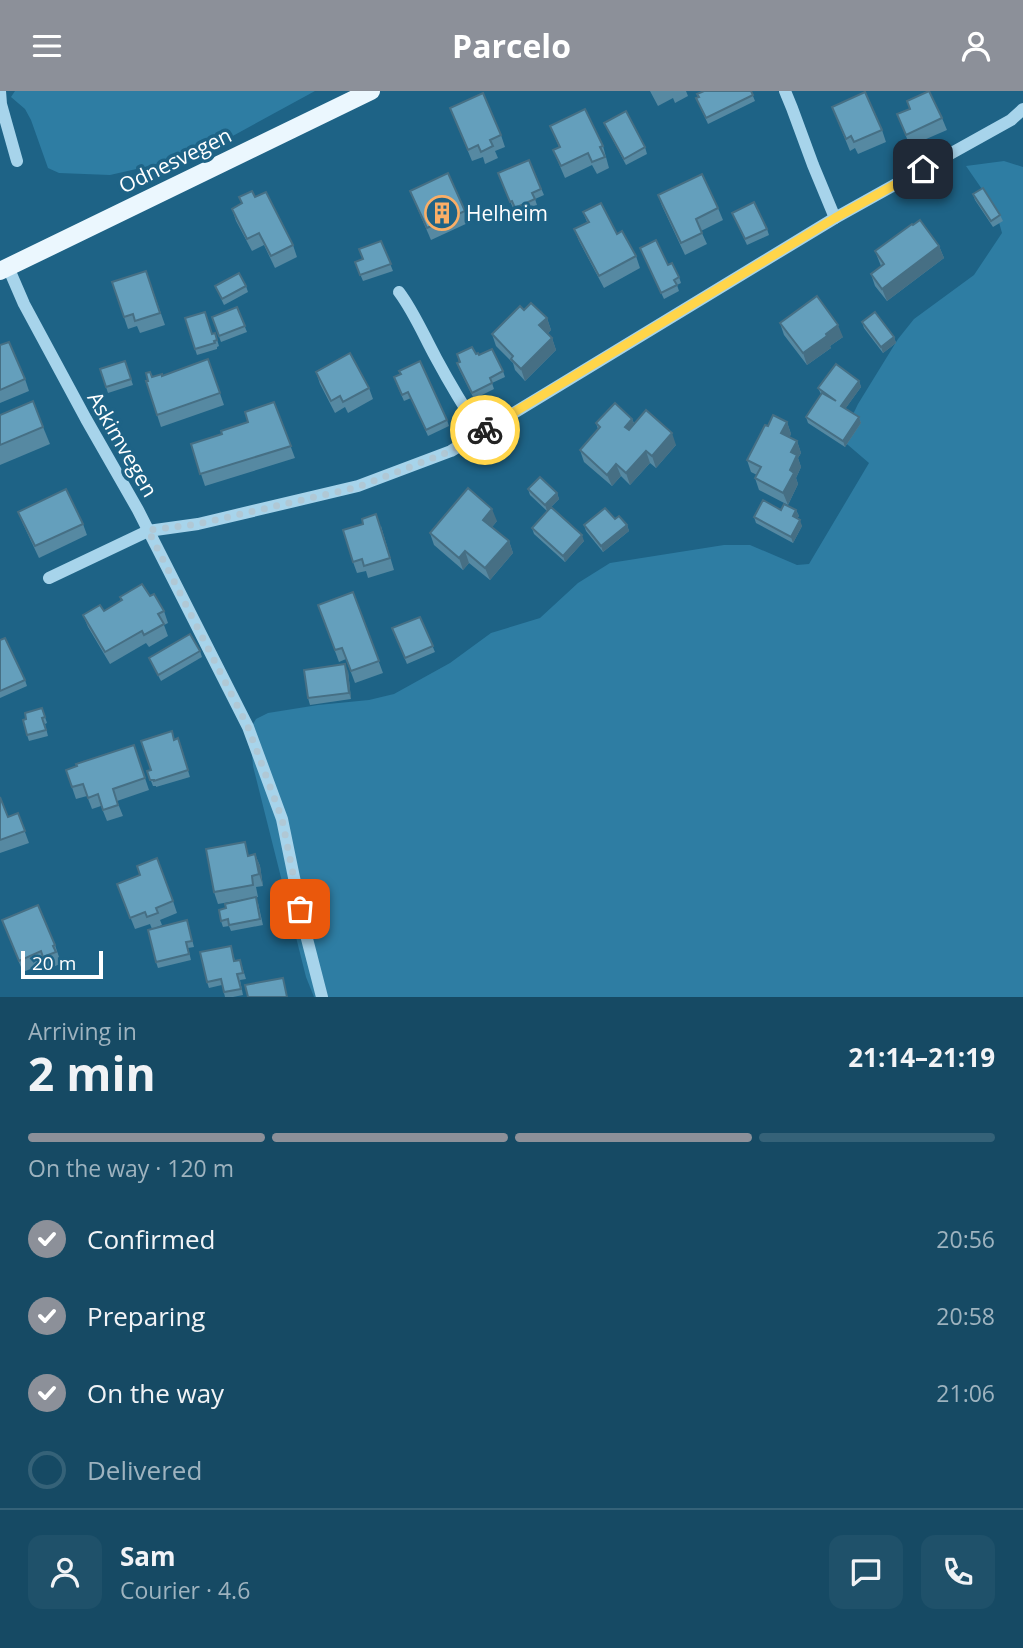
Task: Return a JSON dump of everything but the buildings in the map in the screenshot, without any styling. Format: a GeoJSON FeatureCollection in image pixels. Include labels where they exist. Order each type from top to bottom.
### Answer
{"type":"FeatureCollection","features":[{"type":"Feature","properties":{"kind":"main road","name":"Odnesvegen"},"geometry":{"type":"LineString","coordinates":[[4,269],[371,91]]}},
{"type":"Feature","properties":{"kind":"street"},"geometry":{"type":"LineString","coordinates":[[785,91],[835,218]]}},
{"type":"Feature","properties":{"kind":"street"},"geometry":{"type":"LineString","coordinates":[[0,100],[17,161]]}},
{"type":"Feature","properties":{"kind":"street"},"geometry":{"type":"LineString","coordinates":[[49,578],[148,530],[198,524],[358,487],[451,451],[835,218],[1012,120],[1023,109]]}},
{"type":"Feature","properties":{"kind":"street","name":"Askimvegen"},"geometry":{"type":"LineString","coordinates":[[4,269],[148,530],[248,727],[282,819],[305,931],[322,997]]}},
{"type":"Feature","properties":{"kind":"street"},"geometry":{"type":"LineString","coordinates":[[399,292],[410,305],[437,360],[481,433]]}},
{"type":"Feature","properties":{"kind":"shaded area"},"geometry":{"type":"Polygon","coordinates":[[[15,91],[315,91],[198,155],[110,175],[59,173],[48,168],[31,120],[25,109],[11,97],[15,91]]]}},
{"type":"Feature","properties":{"kind":"shaded area"},"geometry":{"type":"Polygon","coordinates":[[[1004,161],[1023,167],[1023,997],[314,997],[306,977],[253,766],[250,729],[256,719],[268,713],[369,700],[394,694],[450,663],[491,633],[540,618],[578,583],[610,563],[724,545],[750,545],[797,565],[809,564],[869,463],[841,439],[858,404],[898,339],[914,319],[974,275],[1002,233],[995,208],[966,166],[1004,161]]]}},
{"type":"Feature","properties":{"kind":"way so far"},"geometry":{"type":"LineString","coordinates":[[300,909],[282,819],[248,727],[148,530],[198,524],[358,487],[451,451],[485,430]]}},
{"type":"Feature","properties":{"kind":"place","name":"Helheim"},"geometry":{"type":"Point","coordinates":[442,213]}},
{"type":"Feature","properties":{"kind":"route"},"geometry":{"type":"LineString","coordinates":[[485,430],[835,218],[923,169]]}}]}
